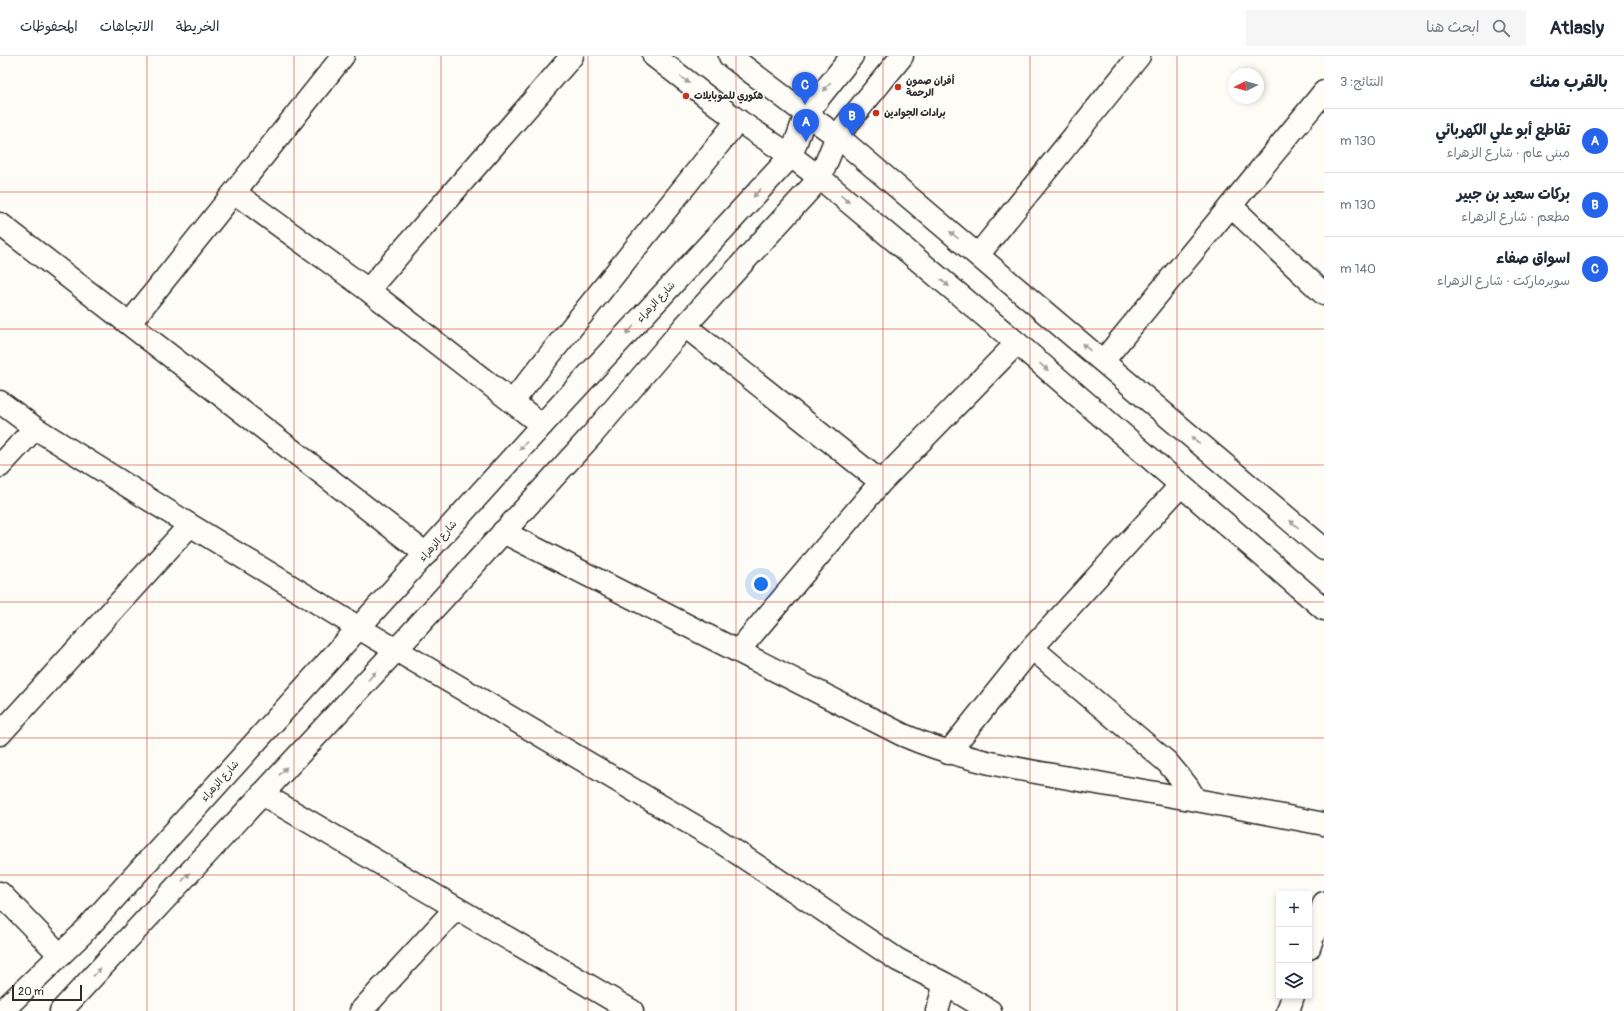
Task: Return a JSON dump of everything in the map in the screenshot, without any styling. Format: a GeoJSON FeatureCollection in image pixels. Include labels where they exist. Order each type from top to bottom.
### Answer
{"type":"FeatureCollection","features":[{"type":"Feature","properties":{"kind":"street"},"geometry":{"type":"LineString","coordinates":[[128,324],[344,56]]}},
{"type":"Feature","properties":{"kind":"street"},"geometry":{"type":"LineString","coordinates":[[368,290],[572,56]]}},
{"type":"Feature","properties":{"kind":"street"},"geometry":{"type":"LineString","coordinates":[[654,56],[738,120],[791,156],[820,178],[1017,343],[1324,609]]}},
{"type":"Feature","properties":{"kind":"street"},"geometry":{"type":"LineString","coordinates":[[730,56],[837,136],[1324,549]]}},
{"type":"Feature","properties":{"kind":"street","name":"شارع الزهراء"},"geometry":{"type":"LineString","coordinates":[[2,1011],[81,935],[542,425],[791,156],[806,114],[852,56]]}},
{"type":"Feature","properties":{"kind":"street"},"geometry":{"type":"LineString","coordinates":[[61,1011],[396,650],[592,435],[685,326],[820,178],[837,136],[902,56]]}},
{"type":"Feature","properties":{"kind":"street"},"geometry":{"type":"LineString","coordinates":[[978,255],[1139,56]]}},
{"type":"Feature","properties":{"kind":"street"},"geometry":{"type":"LineString","coordinates":[[1103,362],[1324,92]]}},
{"type":"Feature","properties":{"kind":"street"},"geometry":{"type":"LineString","coordinates":[[512,402],[738,120]]}},
{"type":"Feature","properties":{"kind":"street"},"geometry":{"type":"LineString","coordinates":[[235,193],[368,290],[542,425]]}},
{"type":"Feature","properties":{"kind":"street"},"geometry":{"type":"LineString","coordinates":[[1231,206],[1324,294]]}},
{"type":"Feature","properties":{"kind":"street"},"geometry":{"type":"LineString","coordinates":[[0,224],[426,554]]}},
{"type":"Feature","properties":{"kind":"street"},"geometry":{"type":"LineString","coordinates":[[685,326],[881,482]]}},
{"type":"Feature","properties":{"kind":"street"},"geometry":{"type":"LineString","coordinates":[[738,651],[881,482],[1017,343]]}},
{"type":"Feature","properties":{"kind":"street"},"geometry":{"type":"LineString","coordinates":[[0,402],[35,428],[190,525],[359,628],[716,838],[898,960],[945,984],[990,1011]]}},
{"type":"Feature","properties":{"kind":"street"},"geometry":{"type":"LineString","coordinates":[[0,466],[35,428]]}},
{"type":"Feature","properties":{"kind":"street"},"geometry":{"type":"LineString","coordinates":[[948,752],[1032,648],[1181,485]]}},
{"type":"Feature","properties":{"kind":"street"},"geometry":{"type":"LineString","coordinates":[[0,734],[190,525]]}},
{"type":"Feature","properties":{"kind":"street"},"geometry":{"type":"LineString","coordinates":[[503,532],[903,735],[948,752],[998,766],[1195,799],[1324,824]]}},
{"type":"Feature","properties":{"kind":"street"},"geometry":{"type":"LineString","coordinates":[[1032,648],[1167,762],[1183,780],[1195,799]]}},
{"type":"Feature","properties":{"kind":"street"},"geometry":{"type":"LineString","coordinates":[[262,794],[632,1011]]}},
{"type":"Feature","properties":{"kind":"street"},"geometry":{"type":"LineString","coordinates":[[0,893],[60,955]]}},
{"type":"Feature","properties":{"kind":"street"},"geometry":{"type":"LineString","coordinates":[[1312,939],[1324,903]]}},
{"type":"Feature","properties":{"kind":"street"},"geometry":{"type":"LineString","coordinates":[[361,1011],[456,908]]}},
{"type":"Feature","properties":{"kind":"street"},"geometry":{"type":"LineString","coordinates":[[937,1011],[945,984]]}},
{"type":"Feature","properties":{"kind":"street"},"geometry":{"type":"LineString","coordinates":[[1288,1011],[1292,999]]}},
{"type":"Feature","properties":{"kind":"place","name":"أفران صمون الرحمة"},"geometry":{"type":"Point","coordinates":[898,87]}},
{"type":"Feature","properties":{"kind":"place","name":"هكوري للموبايلات"},"geometry":{"type":"Point","coordinates":[686,96]}},
{"type":"Feature","properties":{"kind":"place","name":"اسواق صفاء"},"geometry":{"type":"Point","coordinates":[805,105]}},
{"type":"Feature","properties":{"kind":"place","name":"برادات الجوادين"},"geometry":{"type":"Point","coordinates":[876,113]}},
{"type":"Feature","properties":{"kind":"place","name":"بركات سعيد بن جبير"},"geometry":{"type":"Point","coordinates":[852,136]}},
{"type":"Feature","properties":{"kind":"place","name":"تقاطع أبو علي الكهربائي"},"geometry":{"type":"Point","coordinates":[806,142]}}]}
